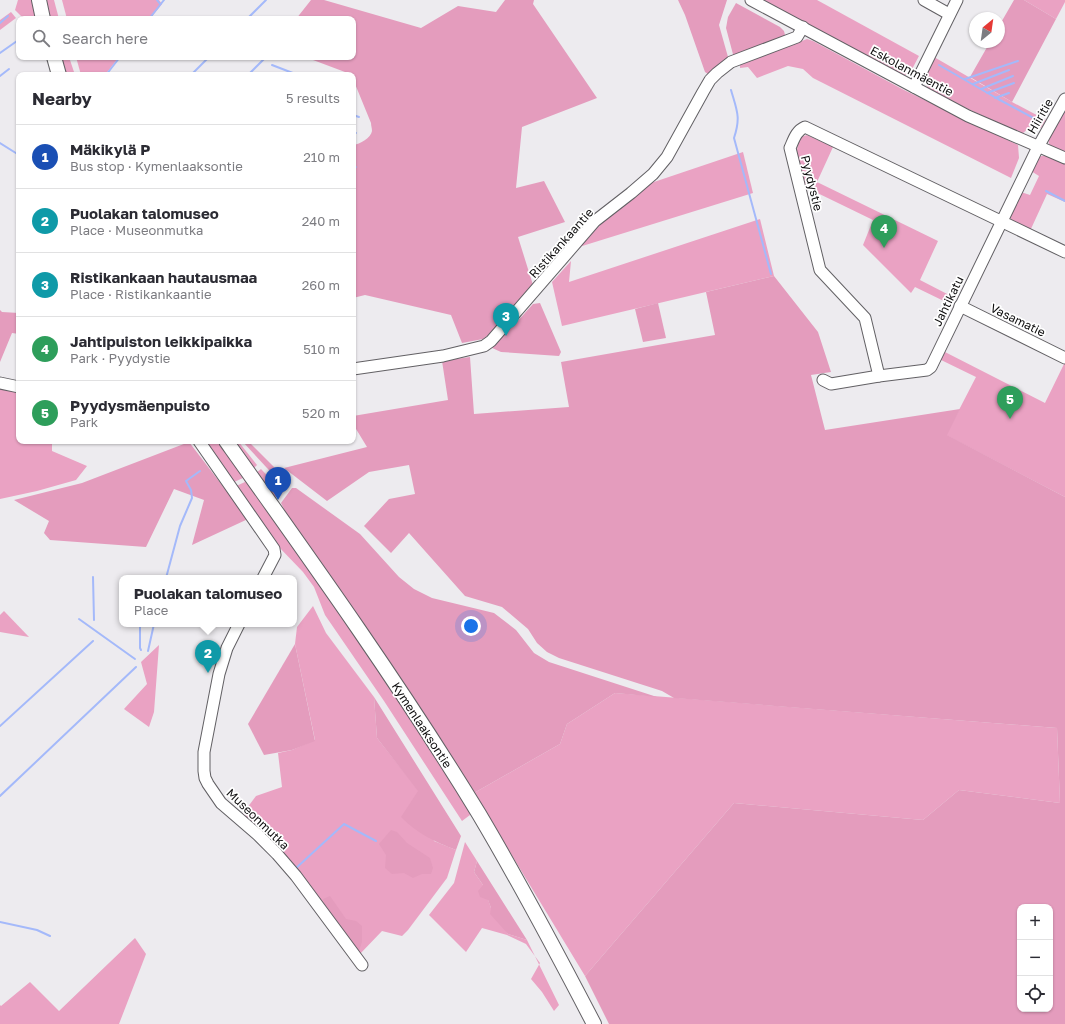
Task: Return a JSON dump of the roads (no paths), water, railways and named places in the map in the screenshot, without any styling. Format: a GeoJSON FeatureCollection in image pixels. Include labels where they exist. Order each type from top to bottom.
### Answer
{"type":"FeatureCollection","features":[{"type":"Feature","properties":{"kind":"main road"},"geometry":{"type":"LineString","coordinates":[[39,0],[43,16]]}},
{"type":"Feature","properties":{"kind":"main road"},"geometry":{"type":"LineString","coordinates":[[55,60],[58,72]]}},
{"type":"Feature","properties":{"kind":"main road","name":"Kymenlaaksontie"},"geometry":{"type":"LineString","coordinates":[[228,444],[366,640],[468,797],[547,934],[594,1024]]}},
{"type":"Feature","properties":{"kind":"street","name":"Eskolanmäentie"},"geometry":{"type":"LineString","coordinates":[[751,0],[968,116],[1065,158]]}},
{"type":"Feature","properties":{"kind":"street"},"geometry":{"type":"LineString","coordinates":[[924,0],[949,14]]}},
{"type":"Feature","properties":{"kind":"street"},"geometry":{"type":"LineString","coordinates":[[914,87],[957,0]]}},
{"type":"Feature","properties":{"kind":"street","name":"Ristikankaantie"},"geometry":{"type":"LineString","coordinates":[[356,370],[443,356],[484,346],[491,341],[595,222],[653,174],[667,157],[710,80],[731,62],[797,37],[803,27]]}},
{"type":"Feature","properties":{"kind":"street","name":"Hiiritie"},"geometry":{"type":"LineString","coordinates":[[1038,147],[1065,99]]}},
{"type":"Feature","properties":{"kind":"street","name":"Pyydystie"},"geometry":{"type":"LineString","coordinates":[[879,376],[865,318],[820,270],[790,148],[797,132],[805,127],[1001,222]]}},
{"type":"Feature","properties":{"kind":"street","name":"Jahtikatu"},"geometry":{"type":"LineString","coordinates":[[823,380],[831,384],[927,370],[931,367],[1038,147]]}},
{"type":"Feature","properties":{"kind":"street"},"geometry":{"type":"LineString","coordinates":[[1001,222],[1065,252]]}},
{"type":"Feature","properties":{"kind":"street","name":"Vasamatie"},"geometry":{"type":"LineString","coordinates":[[960,306],[1065,358]]}},
{"type":"Feature","properties":{"kind":"street"},"geometry":{"type":"LineString","coordinates":[[0,383],[16,386]]}},
{"type":"Feature","properties":{"kind":"street"},"geometry":{"type":"LineString","coordinates":[[201,444],[274,549],[275,555],[265,575]]}},
{"type":"Feature","properties":{"kind":"street","name":"Museonmutka"},"geometry":{"type":"LineString","coordinates":[[238,627],[227,648],[219,674],[204,752],[204,771],[208,784],[220,803],[257,834],[296,876],[362,965]]}},
{"type":"Feature","properties":{"kind":"waterway"},"geometry":{"type":"LineString","coordinates":[[157,0],[160,4]]}},
{"type":"Feature","properties":{"kind":"waterway"},"geometry":{"type":"LineString","coordinates":[[151,16],[164,0]]}},
{"type":"Feature","properties":{"kind":"waterway"},"geometry":{"type":"LineString","coordinates":[[250,16],[266,0]]}},
{"type":"Feature","properties":{"kind":"waterway"},"geometry":{"type":"LineString","coordinates":[[0,23],[8,16]]}},
{"type":"Feature","properties":{"kind":"waterway"},"geometry":{"type":"LineString","coordinates":[[0,53],[16,42]]}},
{"type":"Feature","properties":{"kind":"waterway"},"geometry":{"type":"LineString","coordinates":[[108,72],[118,60]]}},
{"type":"Feature","properties":{"kind":"waterway"},"geometry":{"type":"LineString","coordinates":[[194,72],[206,60]]}},
{"type":"Feature","properties":{"kind":"waterway"},"geometry":{"type":"LineString","coordinates":[[251,72],[263,60]]}},
{"type":"Feature","properties":{"kind":"waterway"},"geometry":{"type":"LineString","coordinates":[[965,79],[1018,61]]}},
{"type":"Feature","properties":{"kind":"waterway"},"geometry":{"type":"LineString","coordinates":[[272,65],[290,72]]}},
{"type":"Feature","properties":{"kind":"waterway"},"geometry":{"type":"LineString","coordinates":[[939,65],[1039,121]]}},
{"type":"Feature","properties":{"kind":"waterway"},"geometry":{"type":"LineString","coordinates":[[0,76],[9,69]]}},
{"type":"Feature","properties":{"kind":"waterway"},"geometry":{"type":"LineString","coordinates":[[973,84],[1009,70]]}},
{"type":"Feature","properties":{"kind":"waterway"},"geometry":{"type":"LineString","coordinates":[[981,89],[1013,76]]}},
{"type":"Feature","properties":{"kind":"waterway"},"geometry":{"type":"LineString","coordinates":[[987,93],[1014,83]]}},
{"type":"Feature","properties":{"kind":"waterway"},"geometry":{"type":"LineString","coordinates":[[731,90],[738,119],[734,138],[771,274]]}},
{"type":"Feature","properties":{"kind":"waterway"},"geometry":{"type":"LineString","coordinates":[[995,98],[1009,93]]}},
{"type":"Feature","properties":{"kind":"waterway"},"geometry":{"type":"LineString","coordinates":[[0,143],[16,153]]}},
{"type":"Feature","properties":{"kind":"waterway"},"geometry":{"type":"LineString","coordinates":[[1046,191],[1065,201]]}},
{"type":"Feature","properties":{"kind":"waterway"},"geometry":{"type":"LineString","coordinates":[[167,575],[180,526],[192,498],[191,490],[186,481],[200,471]]}},
{"type":"Feature","properties":{"kind":"waterway"},"geometry":{"type":"LineString","coordinates":[[93,577],[94,620]]}},
{"type":"Feature","properties":{"kind":"waterway"},"geometry":{"type":"LineString","coordinates":[[79,619],[135,659]]}},
{"type":"Feature","properties":{"kind":"waterway"},"geometry":{"type":"LineString","coordinates":[[140,627],[141,650]]}},
{"type":"Feature","properties":{"kind":"waterway"},"geometry":{"type":"LineString","coordinates":[[148,651],[153,627]]}},
{"type":"Feature","properties":{"kind":"waterway"},"geometry":{"type":"LineString","coordinates":[[0,726],[93,641]]}},
{"type":"Feature","properties":{"kind":"waterway"},"geometry":{"type":"LineString","coordinates":[[0,796],[136,667]]}},
{"type":"Feature","properties":{"kind":"waterway"},"geometry":{"type":"LineString","coordinates":[[295,869],[344,824],[376,841]]}},
{"type":"Feature","properties":{"kind":"waterway"},"geometry":{"type":"LineString","coordinates":[[0,922],[37,930],[50,936]]}},
{"type":"Feature","properties":{"kind":"place","name":"Jahtipuiston leikkipaikka"},"geometry":{"type":"Point","coordinates":[884,248]}},
{"type":"Feature","properties":{"kind":"place","name":"Ristikankaan hautausmaa"},"geometry":{"type":"Point","coordinates":[506,336]}},
{"type":"Feature","properties":{"kind":"place","name":"Pyydysmäenpuisto"},"geometry":{"type":"Point","coordinates":[1010,419]}},
{"type":"Feature","properties":{"kind":"place","name":"Mäkikylä P"},"geometry":{"type":"Point","coordinates":[278,500]}},
{"type":"Feature","properties":{"kind":"place","name":"Puolakan talomuseo"},"geometry":{"type":"Point","coordinates":[208,673]}}]}
